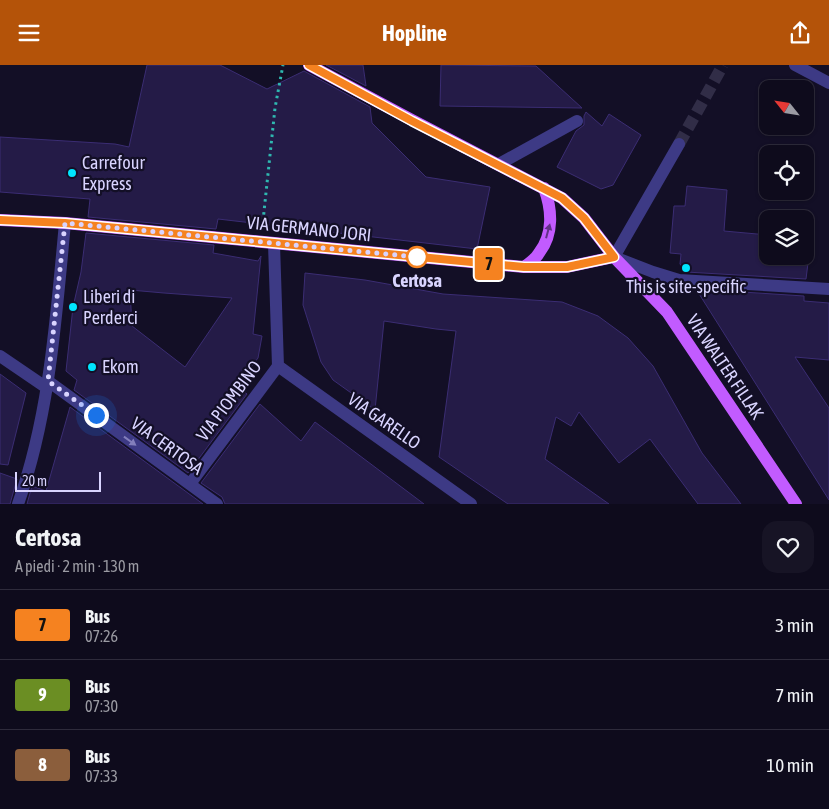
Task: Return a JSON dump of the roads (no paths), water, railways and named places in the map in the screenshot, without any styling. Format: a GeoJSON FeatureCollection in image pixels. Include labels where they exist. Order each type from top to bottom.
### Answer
{"type":"FeatureCollection","features":[{"type":"Feature","properties":{"kind":"main road","name":"VIA WALTER FILLAK"},"geometry":{"type":"LineString","coordinates":[[309,65],[562,198],[584,218],[614,257],[667,312],[796,504]]}},
{"type":"Feature","properties":{"kind":"main road"},"geometry":{"type":"LineString","coordinates":[[524,267],[540,253],[547,237],[551,220],[550,205],[544,188]]}},
{"type":"Feature","properties":{"kind":"main road","name":"VIA GERMANO JORI"},"geometry":{"type":"LineString","coordinates":[[0,220],[65,223],[524,267],[567,267],[614,257]]}},
{"type":"Feature","properties":{"kind":"street"},"geometry":{"type":"LineString","coordinates":[[795,65],[829,83]]}},
{"type":"Feature","properties":{"kind":"street"},"geometry":{"type":"LineString","coordinates":[[498,165],[577,121]]}},
{"type":"Feature","properties":{"kind":"street"},"geometry":{"type":"LineString","coordinates":[[679,144],[614,257],[653,273],[678,280],[829,289]]}},
{"type":"Feature","properties":{"kind":"street"},"geometry":{"type":"LineString","coordinates":[[18,504],[25,483],[48,385],[65,223]]}},
{"type":"Feature","properties":{"kind":"street","name":"VIA PIOMBINO"},"geometry":{"type":"LineString","coordinates":[[190,484],[278,365],[274,243]]}},
{"type":"Feature","properties":{"kind":"street","name":"VIA CERTOSA"},"geometry":{"type":"LineString","coordinates":[[0,356],[48,385],[217,504]]}},
{"type":"Feature","properties":{"kind":"street","name":"VIA GARELLO"},"geometry":{"type":"LineString","coordinates":[[278,365],[341,412],[472,504]]}},
{"type":"Feature","properties":{"kind":"tunnel"},"geometry":{"type":"LineString","coordinates":[[679,144],[723,65]]}},
{"type":"Feature","properties":{"kind":"place","name":"Carrefour Express"},"geometry":{"type":"Point","coordinates":[72,173]}},
{"type":"Feature","properties":{"kind":"place","name":"Certosa"},"geometry":{"type":"Point","coordinates":[417,257]}},
{"type":"Feature","properties":{"kind":"place","name":"This is site-specific"},"geometry":{"type":"Point","coordinates":[686,268]}},
{"type":"Feature","properties":{"kind":"place","name":"Liberi di Perderci"},"geometry":{"type":"Point","coordinates":[73,307]}},
{"type":"Feature","properties":{"kind":"place","name":"Ekom"},"geometry":{"type":"Point","coordinates":[92,367]}}]}
